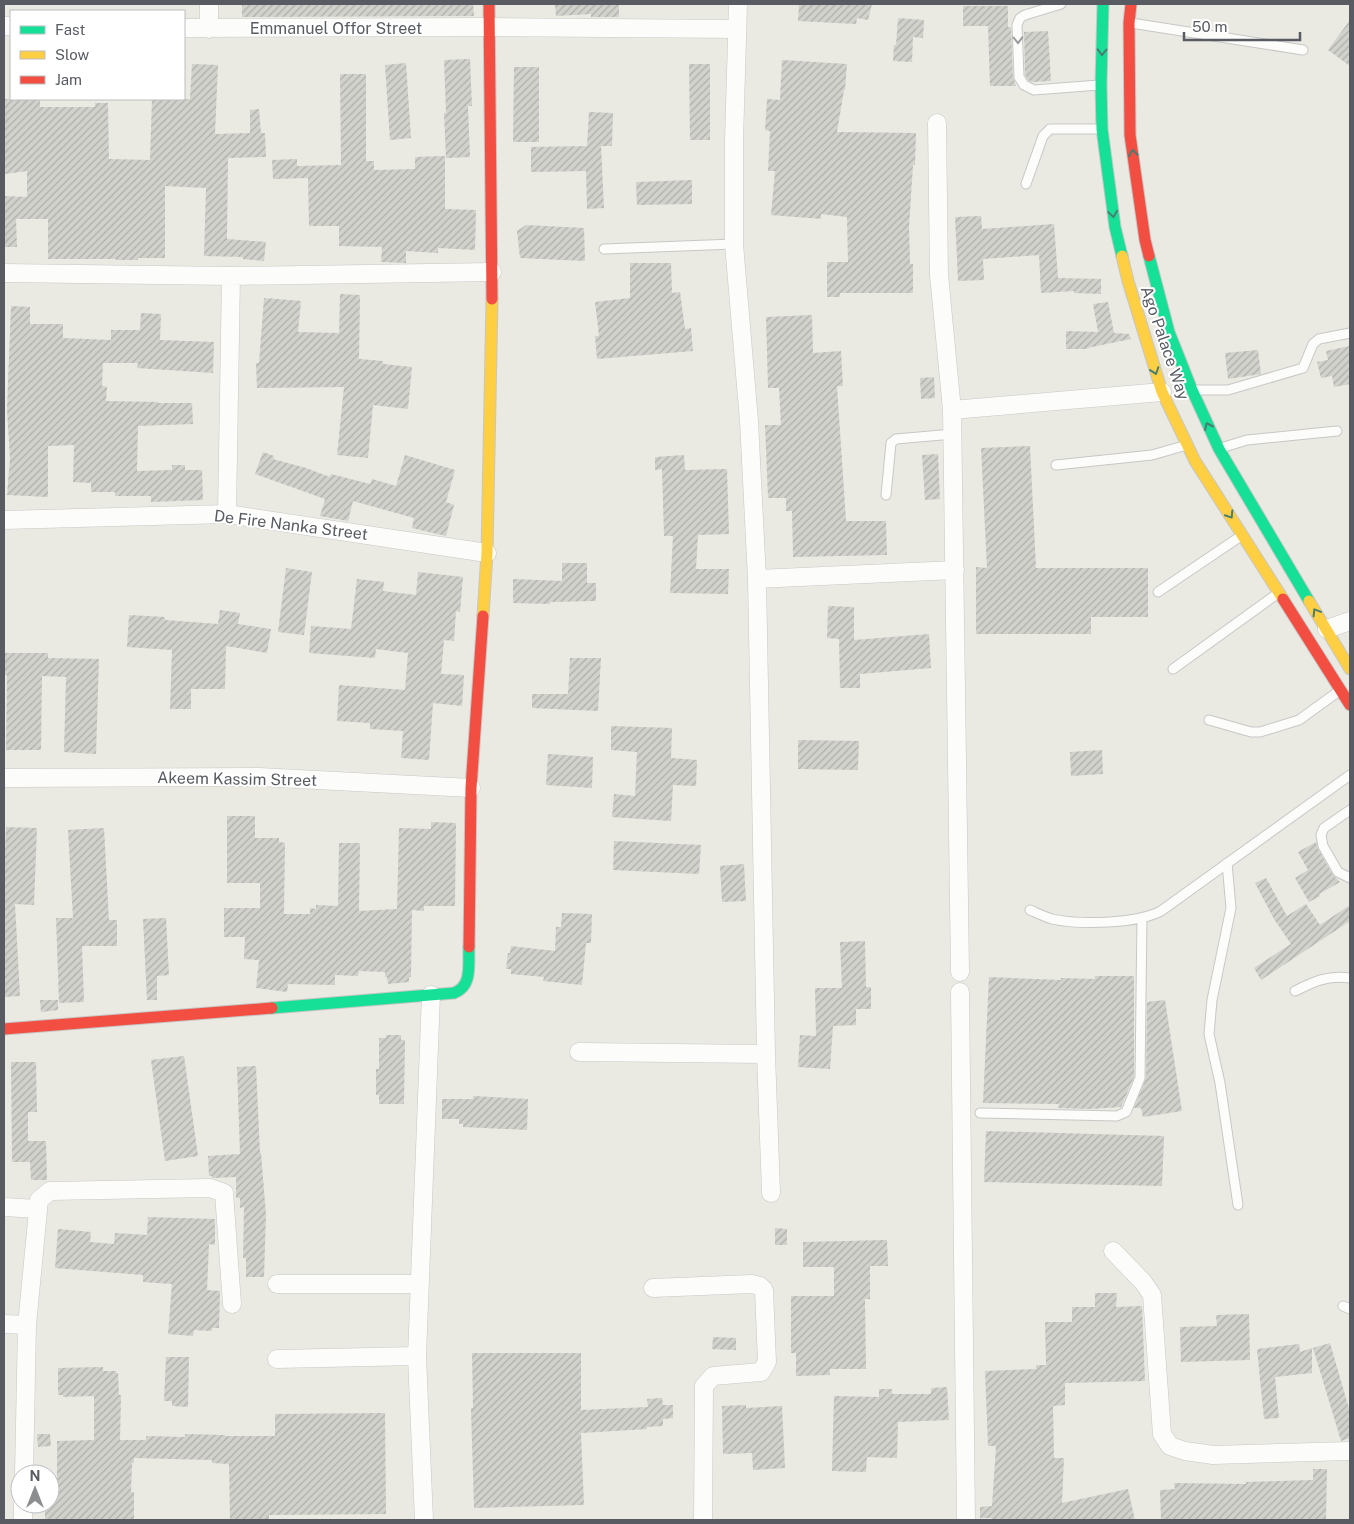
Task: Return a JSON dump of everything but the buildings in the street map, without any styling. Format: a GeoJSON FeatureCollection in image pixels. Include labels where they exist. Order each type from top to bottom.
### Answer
{"type":"FeatureCollection","features":[{"type":"Feature","properties":{"kind":"main road"},"geometry":{"type":"LineString","coordinates":[[4,1029],[431,995],[461,991],[466,986],[468,979],[471,788],[487,552],[492,272],[489,4]]}},
{"type":"Feature","properties":{"kind":"main road","name":"Ago Palace Way"},"geometry":{"type":"LineString","coordinates":[[1103,4],[1102,129],[1115,227],[1128,282],[1162,392],[1195,461],[1350,705]]}},
{"type":"Feature","properties":{"kind":"main road","name":"Ago Palace Way"},"geometry":{"type":"LineString","coordinates":[[1131,4],[1129,23],[1130,135],[1145,240],[1169,332],[1218,449],[1350,669]]}},
{"type":"Feature","properties":{"kind":"street"},"geometry":{"type":"LineString","coordinates":[[209,4],[209,29]]}},
{"type":"Feature","properties":{"kind":"street"},"geometry":{"type":"LineString","coordinates":[[738,4],[734,141],[734,244],[749,421],[757,579],[766,1054],[771,1193]]}},
{"type":"Feature","properties":{"kind":"street","name":"Emmanuel Offor Street"},"geometry":{"type":"LineString","coordinates":[[185,28],[489,27],[736,29]]}},
{"type":"Feature","properties":{"kind":"street"},"geometry":{"type":"LineString","coordinates":[[937,123],[939,274],[953,434],[960,972]]}},
{"type":"Feature","properties":{"kind":"street"},"geometry":{"type":"LineString","coordinates":[[4,273],[231,276],[492,272]]}},
{"type":"Feature","properties":{"kind":"street"},"geometry":{"type":"LineString","coordinates":[[227,514],[231,276]]}},
{"type":"Feature","properties":{"kind":"street"},"geometry":{"type":"LineString","coordinates":[[952,410],[1162,392]]}},
{"type":"Feature","properties":{"kind":"street","name":"De Fire Nanka Street"},"geometry":{"type":"LineString","coordinates":[[4,520],[227,514],[487,552]]}},
{"type":"Feature","properties":{"kind":"street"},"geometry":{"type":"LineString","coordinates":[[757,579],[955,570]]}},
{"type":"Feature","properties":{"kind":"street"},"geometry":{"type":"LineString","coordinates":[[1327,629],[1350,621]]}},
{"type":"Feature","properties":{"kind":"street","name":"Akeem Kassim Street"},"geometry":{"type":"LineString","coordinates":[[4,778],[258,777],[471,788]]}},
{"type":"Feature","properties":{"kind":"street"},"geometry":{"type":"LineString","coordinates":[[960,992],[966,1520]]}},
{"type":"Feature","properties":{"kind":"street"},"geometry":{"type":"LineString","coordinates":[[424,1520],[417,1356],[431,995]]}},
{"type":"Feature","properties":{"kind":"street"},"geometry":{"type":"LineString","coordinates":[[579,1052],[766,1054]]}},
{"type":"Feature","properties":{"kind":"street"},"geometry":{"type":"LineString","coordinates":[[24,1464],[27,1324],[39,1200],[50,1191],[210,1188],[224,1193],[232,1304]]}},
{"type":"Feature","properties":{"kind":"street"},"geometry":{"type":"LineString","coordinates":[[4,1207],[38,1209]]}},
{"type":"Feature","properties":{"kind":"street"},"geometry":{"type":"LineString","coordinates":[[1113,1251],[1143,1282],[1152,1295],[1162,1434],[1170,1446],[1185,1451],[1213,1455],[1350,1451]]}},
{"type":"Feature","properties":{"kind":"street"},"geometry":{"type":"LineString","coordinates":[[277,1284],[420,1284]]}},
{"type":"Feature","properties":{"kind":"street"},"geometry":{"type":"LineString","coordinates":[[653,1288],[752,1284],[760,1286],[764,1290],[767,1362],[761,1372],[713,1376],[704,1386],[703,1520]]}},
{"type":"Feature","properties":{"kind":"street"},"geometry":{"type":"LineString","coordinates":[[4,1324],[27,1324]]}},
{"type":"Feature","properties":{"kind":"street"},"geometry":{"type":"LineString","coordinates":[[277,1359],[417,1356]]}},
{"type":"Feature","properties":{"kind":"lane"},"geometry":{"type":"LineString","coordinates":[[1061,4],[1025,14],[1020,18],[1017,25],[1018,77],[1024,85],[1034,90],[1101,85]]}},
{"type":"Feature","properties":{"kind":"lane"},"geometry":{"type":"LineString","coordinates":[[1129,23],[1303,50]]}},
{"type":"Feature","properties":{"kind":"lane"},"geometry":{"type":"LineString","coordinates":[[1026,184],[1042,136],[1050,129],[1102,129]]}},
{"type":"Feature","properties":{"kind":"lane"},"geometry":{"type":"LineString","coordinates":[[604,249],[734,244]]}},
{"type":"Feature","properties":{"kind":"lane"},"geometry":{"type":"LineString","coordinates":[[1192,390],[1228,390],[1298,370],[1303,368],[1313,344],[1319,339],[1350,333]]}},
{"type":"Feature","properties":{"kind":"lane"},"geometry":{"type":"LineString","coordinates":[[1218,449],[1247,440],[1337,431]]}},
{"type":"Feature","properties":{"kind":"lane"},"geometry":{"type":"LineString","coordinates":[[886,495],[891,443],[896,439],[953,434]]}},
{"type":"Feature","properties":{"kind":"lane"},"geometry":{"type":"LineString","coordinates":[[1056,465],[1152,455],[1187,445]]}},
{"type":"Feature","properties":{"kind":"lane"},"geometry":{"type":"LineString","coordinates":[[1158,592],[1242,535]]}},
{"type":"Feature","properties":{"kind":"lane"},"geometry":{"type":"LineString","coordinates":[[1173,669],[1279,593]]}},
{"type":"Feature","properties":{"kind":"lane"},"geometry":{"type":"LineString","coordinates":[[1209,720],[1251,732],[1260,732],[1299,720],[1341,690]]}},
{"type":"Feature","properties":{"kind":"lane"},"geometry":{"type":"LineString","coordinates":[[1030,910],[1050,919],[1069,922],[1142,918],[1161,911],[1350,774]]}},
{"type":"Feature","properties":{"kind":"lane"},"geometry":{"type":"LineString","coordinates":[[1350,810],[1324,828],[1321,835],[1323,846],[1338,872],[1350,878]]}},
{"type":"Feature","properties":{"kind":"lane"},"geometry":{"type":"LineString","coordinates":[[1227,863],[1231,908],[1212,1000],[1209,1034],[1220,1083],[1238,1205]]}},
{"type":"Feature","properties":{"kind":"lane"},"geometry":{"type":"LineString","coordinates":[[980,1114],[1117,1116],[1126,1112],[1140,1078],[1142,918]]}},
{"type":"Feature","properties":{"kind":"lane"},"geometry":{"type":"LineString","coordinates":[[1295,991],[1316,981],[1336,976],[1350,978]]}},
{"type":"Feature","properties":{"kind":"traffic: fast"},"geometry":{"type":"LineString","coordinates":[[1103,4],[1102,129],[1115,227],[1122,256]]}},
{"type":"Feature","properties":{"kind":"traffic: fast"},"geometry":{"type":"LineString","coordinates":[[1149,256],[1169,332],[1192,390],[1219,449],[1309,601]]}},
{"type":"Feature","properties":{"kind":"traffic: fast"},"geometry":{"type":"LineString","coordinates":[[272,1008],[454,993],[460,990],[467,980],[469,947]]}},
{"type":"Feature","properties":{"kind":"traffic: slow"},"geometry":{"type":"LineString","coordinates":[[1122,256],[1162,392],[1195,461],[1283,599]]}},
{"type":"Feature","properties":{"kind":"traffic: slow"},"geometry":{"type":"LineString","coordinates":[[483,616],[487,553],[492,299]]}},
{"type":"Feature","properties":{"kind":"traffic: slow"},"geometry":{"type":"LineString","coordinates":[[1309,601],[1350,669]]}},
{"type":"Feature","properties":{"kind":"traffic: jam"},"geometry":{"type":"LineString","coordinates":[[489,4],[492,299]]}},
{"type":"Feature","properties":{"kind":"traffic: jam"},"geometry":{"type":"LineString","coordinates":[[1131,4],[1129,23],[1130,135],[1149,256]]}},
{"type":"Feature","properties":{"kind":"traffic: jam"},"geometry":{"type":"LineString","coordinates":[[1283,599],[1350,705]]}},
{"type":"Feature","properties":{"kind":"traffic: jam"},"geometry":{"type":"LineString","coordinates":[[469,947],[471,788],[483,616]]}},
{"type":"Feature","properties":{"kind":"traffic: jam"},"geometry":{"type":"LineString","coordinates":[[4,1029],[272,1008]]}}]}
